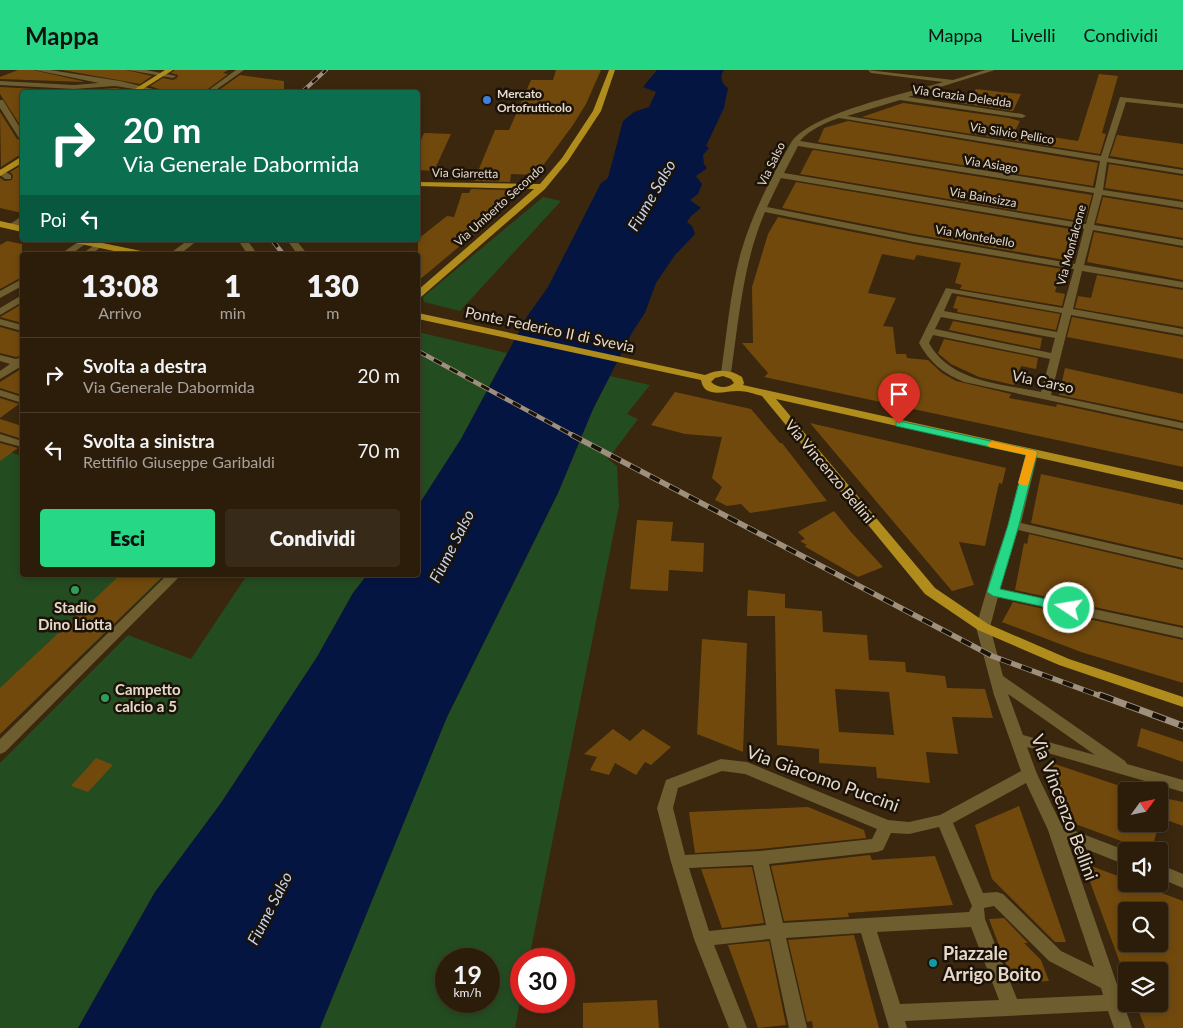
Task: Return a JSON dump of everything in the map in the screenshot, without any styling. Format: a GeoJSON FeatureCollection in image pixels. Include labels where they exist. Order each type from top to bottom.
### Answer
{"type":"FeatureCollection","features":[{"type":"Feature","properties":{"kind":"main road"},"geometry":{"type":"LineString","coordinates":[[138,90],[163,75],[181,70]]}},
{"type":"Feature","properties":{"kind":"main road","name":"Via Umberto Secondo"},"geometry":{"type":"LineString","coordinates":[[420,293],[542,186],[565,160],[597,111],[612,70]]}},
{"type":"Feature","properties":{"kind":"main road"},"geometry":{"type":"LineString","coordinates":[[152,90],[171,73]]}},
{"type":"Feature","properties":{"kind":"main road"},"geometry":{"type":"LineString","coordinates":[[0,182],[3,173],[20,161]]}},
{"type":"Feature","properties":{"kind":"main road"},"geometry":{"type":"LineString","coordinates":[[3,173],[20,169]]}},
{"type":"Feature","properties":{"kind":"main road","name":"Via Giarretta"},"geometry":{"type":"LineString","coordinates":[[420,184],[542,186]]}},
{"type":"Feature","properties":{"kind":"main road"},"geometry":{"type":"LineString","coordinates":[[0,224],[20,228]]}},
{"type":"Feature","properties":{"kind":"main road"},"geometry":{"type":"LineString","coordinates":[[86,242],[132,252]]}},
{"type":"Feature","properties":{"kind":"main road","name":"Ponte Federico II di Svevia"},"geometry":{"type":"LineString","coordinates":[[420,316],[707,378]]}},
{"type":"Feature","properties":{"kind":"main road"},"geometry":{"type":"LineString","coordinates":[[736,387],[739,383],[738,379],[726,373],[712,374],[707,378],[706,382],[715,389],[722,390],[736,387],[1183,486]]}},
{"type":"Feature","properties":{"kind":"main road","name":"Via Vincenzo Bellini"},"geometry":{"type":"LineString","coordinates":[[766,395],[930,591],[983,627],[1064,662],[1183,702]]}},
{"type":"Feature","properties":{"kind":"street"},"geometry":{"type":"LineString","coordinates":[[38,70],[120,83],[148,90]]}},
{"type":"Feature","properties":{"kind":"street"},"geometry":{"type":"LineString","coordinates":[[131,70],[163,75]]}},
{"type":"Feature","properties":{"kind":"street"},"geometry":{"type":"LineString","coordinates":[[212,90],[241,70]]}},
{"type":"Feature","properties":{"kind":"street","name":"Via Salso"},"geometry":{"type":"LineString","coordinates":[[726,373],[737,296],[746,251],[763,209],[795,143],[802,134],[837,116],[992,70]]}},
{"type":"Feature","properties":{"kind":"street"},"geometry":{"type":"LineString","coordinates":[[871,71],[954,81]]}},
{"type":"Feature","properties":{"kind":"street"},"geometry":{"type":"LineString","coordinates":[[0,83],[77,90],[120,83]]}},
{"type":"Feature","properties":{"kind":"street"},"geometry":{"type":"LineString","coordinates":[[32,85],[36,90]]}},
{"type":"Feature","properties":{"kind":"street","name":"Via Grazia Deledda"},"geometry":{"type":"LineString","coordinates":[[899,98],[1022,116]]}},
{"type":"Feature","properties":{"kind":"street","name":"Via Monfalcone"},"geometry":{"type":"LineString","coordinates":[[1045,397],[1098,193],[1104,159],[1123,99],[1183,106]]}},
{"type":"Feature","properties":{"kind":"street"},"geometry":{"type":"LineString","coordinates":[[0,102],[20,133]]}},
{"type":"Feature","properties":{"kind":"street","name":"Via Silvio Pellico"},"geometry":{"type":"LineString","coordinates":[[837,116],[1183,172]]}},
{"type":"Feature","properties":{"kind":"street","name":"Via Asiago"},"geometry":{"type":"LineString","coordinates":[[795,143],[1098,193],[1183,205]]}},
{"type":"Feature","properties":{"kind":"street","name":"Via Bainsizza"},"geometry":{"type":"LineString","coordinates":[[780,175],[1183,243]]}},
{"type":"Feature","properties":{"kind":"street","name":"Via Montebello"},"geometry":{"type":"LineString","coordinates":[[763,209],[914,239],[1183,285]]}},
{"type":"Feature","properties":{"kind":"street"},"geometry":{"type":"LineString","coordinates":[[13,226],[20,221]]}},
{"type":"Feature","properties":{"kind":"street"},"geometry":{"type":"LineString","coordinates":[[68,252],[81,242]]}},
{"type":"Feature","properties":{"kind":"street"},"geometry":{"type":"LineString","coordinates":[[177,252],[191,242]]}},
{"type":"Feature","properties":{"kind":"street"},"geometry":{"type":"LineString","coordinates":[[244,242],[252,252]]}},
{"type":"Feature","properties":{"kind":"street"},"geometry":{"type":"LineString","coordinates":[[293,242],[301,252]]}},
{"type":"Feature","properties":{"kind":"street"},"geometry":{"type":"LineString","coordinates":[[89,252],[98,245]]}},
{"type":"Feature","properties":{"kind":"street"},"geometry":{"type":"LineString","coordinates":[[0,295],[20,283]]}},
{"type":"Feature","properties":{"kind":"street","name":"Via Carso"},"geometry":{"type":"LineString","coordinates":[[1066,311],[949,290],[924,343],[928,353],[956,376],[968,380],[1183,426]]}},
{"type":"Feature","properties":{"kind":"street"},"geometry":{"type":"LineString","coordinates":[[0,312],[20,299]]}},
{"type":"Feature","properties":{"kind":"street"},"geometry":{"type":"LineString","coordinates":[[1066,311],[1183,332]]}},
{"type":"Feature","properties":{"kind":"street"},"geometry":{"type":"LineString","coordinates":[[938,313],[1060,336]]}},
{"type":"Feature","properties":{"kind":"street"},"geometry":{"type":"LineString","coordinates":[[0,322],[20,327]]}},
{"type":"Feature","properties":{"kind":"street","name":"Via Carso"},"geometry":{"type":"LineString","coordinates":[[930,331],[1055,357]]}},
{"type":"Feature","properties":{"kind":"street"},"geometry":{"type":"LineString","coordinates":[[0,358],[20,362]]}},
{"type":"Feature","properties":{"kind":"street"},"geometry":{"type":"LineString","coordinates":[[0,376],[20,363]]}},
{"type":"Feature","properties":{"kind":"street"},"geometry":{"type":"LineString","coordinates":[[0,394],[20,399]]}},
{"type":"Feature","properties":{"kind":"street"},"geometry":{"type":"LineString","coordinates":[[0,437],[20,443]]}},
{"type":"Feature","properties":{"kind":"street"},"geometry":{"type":"LineString","coordinates":[[983,627],[1014,525],[1032,453]]}},
{"type":"Feature","properties":{"kind":"street"},"geometry":{"type":"LineString","coordinates":[[1014,525],[1183,564]]}},
{"type":"Feature","properties":{"kind":"street"},"geometry":{"type":"LineString","coordinates":[[0,748],[173,577]]}},
{"type":"Feature","properties":{"kind":"street"},"geometry":{"type":"LineString","coordinates":[[993,592],[1183,633]]}},
{"type":"Feature","properties":{"kind":"street","name":"Via Vincenzo Bellini"},"geometry":{"type":"LineString","coordinates":[[983,627],[997,679],[1017,738],[1030,774],[1056,830],[1122,1028]]}},
{"type":"Feature","properties":{"kind":"street"},"geometry":{"type":"LineString","coordinates":[[997,679],[1131,772]]}},
{"type":"Feature","properties":{"kind":"street"},"geometry":{"type":"LineString","coordinates":[[1017,738],[1183,786]]}},
{"type":"Feature","properties":{"kind":"street","name":"Via Giacomo Puccini"},"geometry":{"type":"LineString","coordinates":[[738,1028],[703,939],[679,862],[665,808],[671,784],[721,765],[747,768],[887,826],[909,828],[944,820],[1030,774]]}},
{"type":"Feature","properties":{"kind":"street"},"geometry":{"type":"LineString","coordinates":[[944,820],[978,901],[977,919],[1011,1008]]}},
{"type":"Feature","properties":{"kind":"street"},"geometry":{"type":"LineString","coordinates":[[679,862],[760,858],[876,845],[887,826]]}},
{"type":"Feature","properties":{"kind":"street"},"geometry":{"type":"LineString","coordinates":[[1056,830],[1118,855]]}},
{"type":"Feature","properties":{"kind":"street"},"geometry":{"type":"LineString","coordinates":[[760,858],[798,1028]]}},
{"type":"Feature","properties":{"kind":"street"},"geometry":{"type":"LineString","coordinates":[[1168,875],[1183,881]]}},
{"type":"Feature","properties":{"kind":"street"},"geometry":{"type":"LineString","coordinates":[[978,901],[997,899],[1055,956],[1106,982]]}},
{"type":"Feature","properties":{"kind":"street"},"geometry":{"type":"LineString","coordinates":[[703,939],[776,931],[977,919]]}},
{"type":"Feature","properties":{"kind":"street"},"geometry":{"type":"LineString","coordinates":[[867,926],[896,1021],[1011,1008],[1114,1003]]}},
{"type":"Feature","properties":{"kind":"green space"},"geometry":{"type":"Polygon","coordinates":[[[543,197],[561,201],[460,311],[424,302],[423,297],[543,197]]]}},
{"type":"Feature","properties":{"kind":"green space"},"geometry":{"type":"Polygon","coordinates":[[[420,332],[507,353],[461,439],[420,503],[420,332]]]}},
{"type":"Feature","properties":{"kind":"green space"},"geometry":{"type":"Polygon","coordinates":[[[610,376],[650,385],[627,414],[638,419],[608,459],[617,466],[619,506],[531,948],[510,948],[510,1013],[518,1013],[515,1028],[320,1028],[348,955],[447,717],[558,493],[593,409],[610,376]]]}},
{"type":"Feature","properties":{"kind":"green space","name":"Stadio Dino Liotta"},"geometry":{"type":"Polygon","coordinates":[[[0,449],[20,455],[20,577],[163,577],[0,734],[0,449]]]}},
{"type":"Feature","properties":{"kind":"green space"},"geometry":{"type":"Polygon","coordinates":[[[246,577],[365,577],[353,593],[317,657],[221,803],[155,892],[78,1028],[0,1028],[0,763],[128,635],[191,659],[246,577]]]}},
{"type":"Feature","properties":{"kind":"water","name":"Fiume Salso"},"geometry":{"type":"Polygon","coordinates":[[[657,70],[724,70],[722,80],[728,88],[724,108],[706,146],[709,148],[703,155],[704,164],[707,168],[696,176],[702,184],[698,194],[690,200],[701,208],[687,222],[692,226],[695,234],[675,255],[656,283],[645,313],[633,331],[593,409],[558,493],[447,717],[320,1028],[78,1028],[155,892],[221,803],[317,657],[353,593],[365,577],[420,577],[420,503],[461,439],[528,315],[548,287],[601,183],[608,178],[623,121],[634,112],[649,107],[656,92],[643,87],[657,70]]]}},
{"type":"Feature","properties":{"kind":"building"},"geometry":{"type":"Polygon","coordinates":[[[18,70],[33,70],[86,82],[0,79],[0,77],[18,70]]]}},
{"type":"Feature","properties":{"kind":"building"},"geometry":{"type":"Polygon","coordinates":[[[62,70],[126,70],[152,76],[140,84],[62,70]]]}},
{"type":"Feature","properties":{"kind":"building"},"geometry":{"type":"Polygon","coordinates":[[[175,70],[228,70],[223,73],[228,74],[207,90],[158,90],[150,86],[163,78],[173,80],[177,78],[178,75],[171,73],[175,70]]]}},
{"type":"Feature","properties":{"kind":"building"},"geometry":{"type":"Polygon","coordinates":[[[556,70],[601,70],[586,104],[573,125],[536,175],[511,174],[510,182],[474,181],[495,130],[509,130],[531,80],[553,80],[556,70]]]}},
{"type":"Feature","properties":{"kind":"building"},"geometry":{"type":"Polygon","coordinates":[[[1099,74],[1118,76],[1102,133],[1106,134],[1100,154],[862,117],[903,103],[1009,118],[1020,121],[1015,131],[1078,141],[1099,74]]]}},
{"type":"Feature","properties":{"kind":"building"},"geometry":{"type":"Polygon","coordinates":[[[240,75],[284,81],[284,90],[219,90],[240,75]]]}},
{"type":"Feature","properties":{"kind":"building"},"geometry":{"type":"Polygon","coordinates":[[[0,87],[56,90],[20,90],[20,125],[0,94],[0,87]]]}},
{"type":"Feature","properties":{"kind":"building"},"geometry":{"type":"Polygon","coordinates":[[[115,88],[129,90],[88,90],[115,88]]]}},
{"type":"Feature","properties":{"kind":"building"},"geometry":{"type":"Polygon","coordinates":[[[976,89],[1021,94],[1013,111],[946,101],[951,92],[972,95],[976,89]]]}},
{"type":"Feature","properties":{"kind":"building"},"geometry":{"type":"Polygon","coordinates":[[[0,112],[17,139],[20,140],[20,156],[1,167],[0,112]]]}},
{"type":"Feature","properties":{"kind":"building"},"geometry":{"type":"Polygon","coordinates":[[[848,121],[1098,163],[1093,186],[818,142],[824,128],[848,121]]]}},
{"type":"Feature","properties":{"kind":"building"},"geometry":{"type":"Polygon","coordinates":[[[424,133],[451,134],[434,171],[420,170],[420,142],[424,133]]]}},
{"type":"Feature","properties":{"kind":"building"},"geometry":{"type":"Polygon","coordinates":[[[1117,135],[1183,144],[1183,168],[1110,156],[1117,135]]]}},
{"type":"Feature","properties":{"kind":"building"},"geometry":{"type":"Polygon","coordinates":[[[812,151],[1092,195],[1085,222],[800,174],[812,151]]]}},
{"type":"Feature","properties":{"kind":"building"},"geometry":{"type":"Polygon","coordinates":[[[1109,164],[1183,176],[1183,200],[1105,188],[1109,164]]]}},
{"type":"Feature","properties":{"kind":"building"},"geometry":{"type":"Polygon","coordinates":[[[20,166],[20,213],[0,208],[0,178],[5,181],[12,180],[13,175],[10,172],[20,166]]]}},
{"type":"Feature","properties":{"kind":"building"},"geometry":{"type":"Polygon","coordinates":[[[796,182],[1082,231],[1074,260],[1065,260],[914,234],[782,208],[796,182]]]}},
{"type":"Feature","properties":{"kind":"building"},"geometry":{"type":"Polygon","coordinates":[[[471,189],[508,190],[503,210],[420,279],[418,242],[420,242],[420,237],[447,216],[454,217],[462,193],[469,193],[471,189]]]}},
{"type":"Feature","properties":{"kind":"building"},"geometry":{"type":"Polygon","coordinates":[[[1103,197],[1183,210],[1183,238],[1096,223],[1103,197]]]}},
{"type":"Feature","properties":{"kind":"building"},"geometry":{"type":"Polygon","coordinates":[[[778,217],[914,244],[1062,269],[1055,292],[1065,294],[1062,306],[960,289],[962,285],[955,283],[961,263],[917,255],[914,260],[882,254],[868,293],[896,298],[883,326],[893,327],[896,354],[906,354],[907,358],[928,360],[942,373],[956,381],[1011,394],[1009,398],[1056,407],[1057,404],[1183,431],[1183,467],[764,377],[768,373],[742,343],[753,343],[752,287],[768,234],[778,217]]]}},
{"type":"Feature","properties":{"kind":"building"},"geometry":{"type":"Polygon","coordinates":[[[1094,232],[1183,248],[1183,280],[1087,262],[1094,232]]]}},
{"type":"Feature","properties":{"kind":"building"},"geometry":{"type":"Polygon","coordinates":[[[7,241],[22,244],[22,252],[20,252],[20,278],[0,289],[0,245],[7,241]]]}},
{"type":"Feature","properties":{"kind":"building"},"geometry":{"type":"Polygon","coordinates":[[[1097,275],[1183,290],[1183,327],[1075,308],[1078,296],[1091,298],[1097,275]]]}},
{"type":"Feature","properties":{"kind":"building"},"geometry":{"type":"Polygon","coordinates":[[[957,296],[1060,314],[1056,330],[957,312],[958,309],[953,308],[957,296]]]}},
{"type":"Feature","properties":{"kind":"building"},"geometry":{"type":"Polygon","coordinates":[[[20,305],[20,322],[0,317],[20,305]]]}},
{"type":"Feature","properties":{"kind":"building"},"geometry":{"type":"Polygon","coordinates":[[[1072,317],[1183,337],[1183,359],[1067,337],[1072,317]]]}},
{"type":"Feature","properties":{"kind":"building"},"geometry":{"type":"Polygon","coordinates":[[[953,321],[1042,338],[1040,349],[949,330],[953,321]]]}},
{"type":"Feature","properties":{"kind":"building"},"geometry":{"type":"Polygon","coordinates":[[[0,327],[20,332],[20,356],[16,357],[0,353],[0,327]]]}},
{"type":"Feature","properties":{"kind":"building"},"geometry":{"type":"Polygon","coordinates":[[[944,339],[1038,358],[1036,369],[1021,366],[1014,385],[979,377],[951,364],[938,353],[944,339]]]}},
{"type":"Feature","properties":{"kind":"building"},"geometry":{"type":"Polygon","coordinates":[[[1065,368],[1183,394],[1183,421],[1059,395],[1065,368]]]}},
{"type":"Feature","properties":{"kind":"building"},"geometry":{"type":"Polygon","coordinates":[[[20,370],[20,394],[0,388],[0,382],[20,370]]]}},
{"type":"Feature","properties":{"kind":"building"},"geometry":{"type":"Polygon","coordinates":[[[675,392],[751,409],[782,443],[827,501],[750,513],[741,504],[727,506],[715,500],[722,487],[712,478],[722,437],[685,434],[651,425],[675,392]]]}},
{"type":"Feature","properties":{"kind":"building"},"geometry":{"type":"Polygon","coordinates":[[[0,398],[19,404],[0,418],[0,398]]]}},
{"type":"Feature","properties":{"kind":"building"},"geometry":{"type":"Polygon","coordinates":[[[0,419],[20,425],[20,438],[0,432],[0,419]]]}},
{"type":"Feature","properties":{"kind":"building"},"geometry":{"type":"Polygon","coordinates":[[[810,423],[1006,468],[1002,484],[999,483],[985,546],[959,542],[974,585],[952,591],[810,423]]]}},
{"type":"Feature","properties":{"kind":"building"},"geometry":{"type":"Polygon","coordinates":[[[0,443],[18,448],[0,461],[0,443]]]}},
{"type":"Feature","properties":{"kind":"building"},"geometry":{"type":"Polygon","coordinates":[[[1041,474],[1183,505],[1183,558],[1031,523],[1041,474]]]}},
{"type":"Feature","properties":{"kind":"building"},"geometry":{"type":"Polygon","coordinates":[[[834,511],[883,567],[858,577],[804,546],[807,545],[800,541],[805,539],[798,532],[834,511]]]}},
{"type":"Feature","properties":{"kind":"building"},"geometry":{"type":"Polygon","coordinates":[[[637,520],[673,522],[671,541],[704,543],[703,572],[669,570],[668,591],[630,589],[637,520]]]}},
{"type":"Feature","properties":{"kind":"building"},"geometry":{"type":"Polygon","coordinates":[[[1029,534],[1183,570],[1183,626],[1015,590],[1024,543],[1027,544],[1029,534]]]}},
{"type":"Feature","properties":{"kind":"building"},"geometry":{"type":"Polygon","coordinates":[[[118,577],[162,577],[0,734],[0,688],[118,577]]]}},
{"type":"Feature","properties":{"kind":"building"},"geometry":{"type":"Polygon","coordinates":[[[748,590],[785,594],[785,608],[822,611],[823,632],[867,635],[869,660],[905,662],[906,672],[945,676],[947,688],[985,689],[993,718],[952,717],[958,754],[926,752],[930,783],[877,778],[876,767],[819,763],[819,749],[777,745],[775,616],[747,616],[748,590]],[[835,689],[839,732],[894,735],[889,692],[835,689]]]}},
{"type":"Feature","properties":{"kind":"building"},"geometry":{"type":"Polygon","coordinates":[[[1013,602],[1183,640],[1183,683],[1081,652],[1002,622],[1013,602]]]}},
{"type":"Feature","properties":{"kind":"building"},"geometry":{"type":"Polygon","coordinates":[[[702,639],[747,643],[743,752],[697,734],[702,639]]]}},
{"type":"Feature","properties":{"kind":"building"},"geometry":{"type":"Polygon","coordinates":[[[1141,728],[1183,742],[1183,762],[1137,746],[1141,728]]]}},
{"type":"Feature","properties":{"kind":"building"},"geometry":{"type":"Polygon","coordinates":[[[613,729],[630,741],[643,729],[671,747],[651,765],[645,762],[636,775],[615,763],[609,775],[590,770],[597,757],[584,754],[613,729]]]}},
{"type":"Feature","properties":{"kind":"building"},"geometry":{"type":"Polygon","coordinates":[[[96,758],[113,765],[88,792],[71,786],[96,758]]]}},
{"type":"Feature","properties":{"kind":"building"},"geometry":{"type":"Polygon","coordinates":[[[1049,762],[1118,785],[1118,832],[1157,832],[1154,842],[1124,842],[1070,822],[1049,762]]]}},
{"type":"Feature","properties":{"kind":"building"},"geometry":{"type":"Polygon","coordinates":[[[1168,799],[1183,802],[1183,826],[1168,821],[1168,799]]]}},
{"type":"Feature","properties":{"kind":"building"},"geometry":{"type":"Polygon","coordinates":[[[1019,806],[1066,942],[1055,942],[992,879],[975,825],[1019,806]]]}},
{"type":"Feature","properties":{"kind":"building"},"geometry":{"type":"Polygon","coordinates":[[[808,807],[864,830],[866,838],[760,849],[695,853],[689,812],[808,807]]]}},
{"type":"Feature","properties":{"kind":"building"},"geometry":{"type":"Polygon","coordinates":[[[870,855],[872,860],[935,856],[953,905],[848,913],[849,917],[784,921],[771,866],[870,855]]]}},
{"type":"Feature","properties":{"kind":"building"},"geometry":{"type":"Polygon","coordinates":[[[1083,863],[1118,876],[1118,892],[1159,892],[1183,901],[1183,1028],[1145,1028],[1139,1012],[1168,1012],[1168,962],[1120,962],[1083,863]]]}},
{"type":"Feature","properties":{"kind":"building"},"geometry":{"type":"Polygon","coordinates":[[[752,867],[764,923],[722,928],[701,869],[752,867]]]}},
{"type":"Feature","properties":{"kind":"building"},"geometry":{"type":"Polygon","coordinates":[[[1004,918],[1028,943],[1024,943],[1041,960],[1049,981],[1013,983],[989,919],[1004,918]]]}},
{"type":"Feature","properties":{"kind":"building"},"geometry":{"type":"Polygon","coordinates":[[[854,935],[879,1028],[813,1028],[812,1021],[807,1022],[788,940],[854,935]]]}},
{"type":"Feature","properties":{"kind":"building"},"geometry":{"type":"Polygon","coordinates":[[[769,941],[786,1025],[758,1028],[728,945],[769,941]]]}},
{"type":"Feature","properties":{"kind":"building"},"geometry":{"type":"Polygon","coordinates":[[[657,1000],[659,1028],[583,1028],[583,1003],[657,1000]]]}},
{"type":"Feature","properties":{"kind":"railway"},"geometry":{"type":"LineString","coordinates":[[304,90],[326,70]]}},
{"type":"Feature","properties":{"kind":"railway"},"geometry":{"type":"LineString","coordinates":[[274,242],[282,252]]}},
{"type":"Feature","properties":{"kind":"railway"},"geometry":{"type":"LineString","coordinates":[[420,352],[574,436]]}},
{"type":"Feature","properties":{"kind":"railway"},"geometry":{"type":"LineString","coordinates":[[572,435],[992,656],[1103,697]]}},
{"type":"Feature","properties":{"kind":"railway"},"geometry":{"type":"LineString","coordinates":[[1100,695],[1183,726]]}},
{"type":"Feature","properties":{"kind":"slow traffic"},"geometry":{"type":"LineString","coordinates":[[992,445],[1032,453],[1024,483]]}},
{"type":"Feature","properties":{"kind":"place","name":"Mercato Ortofrutticolo"},"geometry":{"type":"Point","coordinates":[487,100]}},
{"type":"Feature","properties":{"kind":"place","name":"Stadio Dino Liotta"},"geometry":{"type":"Point","coordinates":[75,590]}},
{"type":"Feature","properties":{"kind":"place","name":"Campetto calcio a 5"},"geometry":{"type":"Point","coordinates":[105,698]}},
{"type":"Feature","properties":{"kind":"place","name":"Piazzale Arrigo Boito"},"geometry":{"type":"Point","coordinates":[933,963]}},
{"type":"Feature","properties":{"kind":"route"},"geometry":{"type":"LineString","coordinates":[[899,424],[1032,453],[1014,525],[993,592],[1069,608]]}}]}
